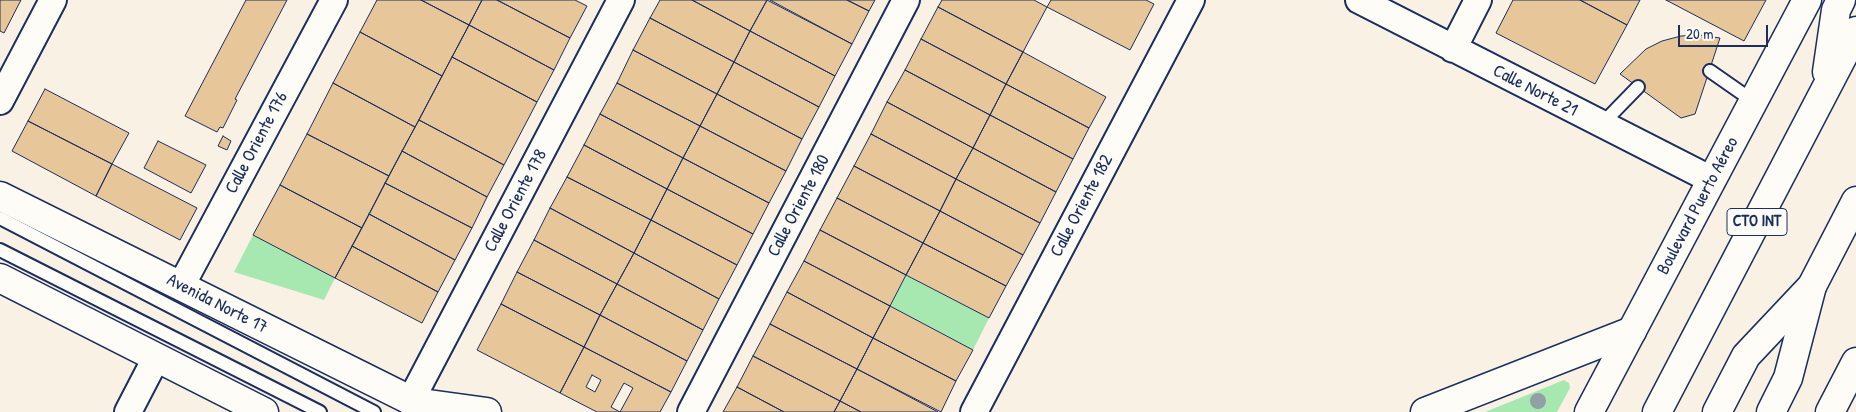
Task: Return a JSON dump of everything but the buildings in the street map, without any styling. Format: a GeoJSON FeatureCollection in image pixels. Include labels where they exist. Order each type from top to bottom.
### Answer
{"type":"FeatureCollection","features":[{"type":"Feature","properties":{"kind":"main road","name":"Boulevard Puerto Aéreo"},"geometry":{"type":"LineString","coordinates":[[1589,412],[1807,0]]}},
{"type":"Feature","properties":{"kind":"main road"},"geometry":{"type":"LineString","coordinates":[[1824,94],[1836,10],[1841,0]]}},
{"type":"Feature","properties":{"kind":"main road","name":"CTO INT"},"geometry":{"type":"LineString","coordinates":[[1657,412],[1856,31]]}},
{"type":"Feature","properties":{"kind":"main road","name":"Avenida Norte 17"},"geometry":{"type":"LineString","coordinates":[[0,196],[422,407],[487,412]]}},
{"type":"Feature","properties":{"kind":"main road"},"geometry":{"type":"LineString","coordinates":[[1771,412],[1788,378],[1812,286],[1856,201]]}},
{"type":"Feature","properties":{"kind":"main road"},"geometry":{"type":"LineString","coordinates":[[0,278],[264,412]]}},
{"type":"Feature","properties":{"kind":"main road"},"geometry":{"type":"LineString","coordinates":[[1717,412],[1746,356],[1812,286]]}},
{"type":"Feature","properties":{"kind":"main road"},"geometry":{"type":"LineString","coordinates":[[1425,412],[1632,331]]}},
{"type":"Feature","properties":{"kind":"main road"},"geometry":{"type":"LineString","coordinates":[[1830,412],[1856,362]]}},
{"type":"Feature","properties":{"kind":"street"},"geometry":{"type":"LineString","coordinates":[[0,100],[53,0]]}},
{"type":"Feature","properties":{"kind":"street","name":"Calle Oriente 176"},"geometry":{"type":"LineString","coordinates":[[181,286],[334,0]]}},
{"type":"Feature","properties":{"kind":"street","name":"Calle Oriente 178"},"geometry":{"type":"LineString","coordinates":[[422,407],[621,0]]}},
{"type":"Feature","properties":{"kind":"street","name":"Calle Oriente 180"},"geometry":{"type":"LineString","coordinates":[[691,412],[906,0]]}},
{"type":"Feature","properties":{"kind":"street","name":"Calle Oriente 182"},"geometry":{"type":"LineString","coordinates":[[974,412],[1191,0]]}},
{"type":"Feature","properties":{"kind":"street","name":"Calle Norte 21"},"geometry":{"type":"LineString","coordinates":[[1359,0],[1453,50],[1712,180]]}},
{"type":"Feature","properties":{"kind":"street"},"geometry":{"type":"LineString","coordinates":[[1453,50],[1478,0]]}},
{"type":"Feature","properties":{"kind":"street"},"geometry":{"type":"LineString","coordinates":[[128,412],[156,358]]}},
{"type":"Feature","properties":{"kind":"lane"},"geometry":{"type":"LineString","coordinates":[[1710,71],[1754,101]]}},
{"type":"Feature","properties":{"kind":"lane"},"geometry":{"type":"LineString","coordinates":[[1601,125],[1638,87]]}},
{"type":"Feature","properties":{"kind":"lane"},"geometry":{"type":"LineString","coordinates":[[0,218],[374,412]]}},
{"type":"Feature","properties":{"kind":"lane"},"geometry":{"type":"LineString","coordinates":[[0,250],[320,412]]}},
{"type":"Feature","properties":{"kind":"green space"},"geometry":{"type":"Polygon","coordinates":[[[253,235],[335,278],[324,300],[234,272],[253,235]]]}},
{"type":"Feature","properties":{"kind":"green space"},"geometry":{"type":"Polygon","coordinates":[[[906,275],[989,318],[973,350],[890,306],[906,275]]]}},
{"type":"Feature","properties":{"kind":"green space"},"geometry":{"type":"Polygon","coordinates":[[[1564,380],[1569,383],[1570,388],[1557,412],[1485,412],[1564,380]]]}}]}
